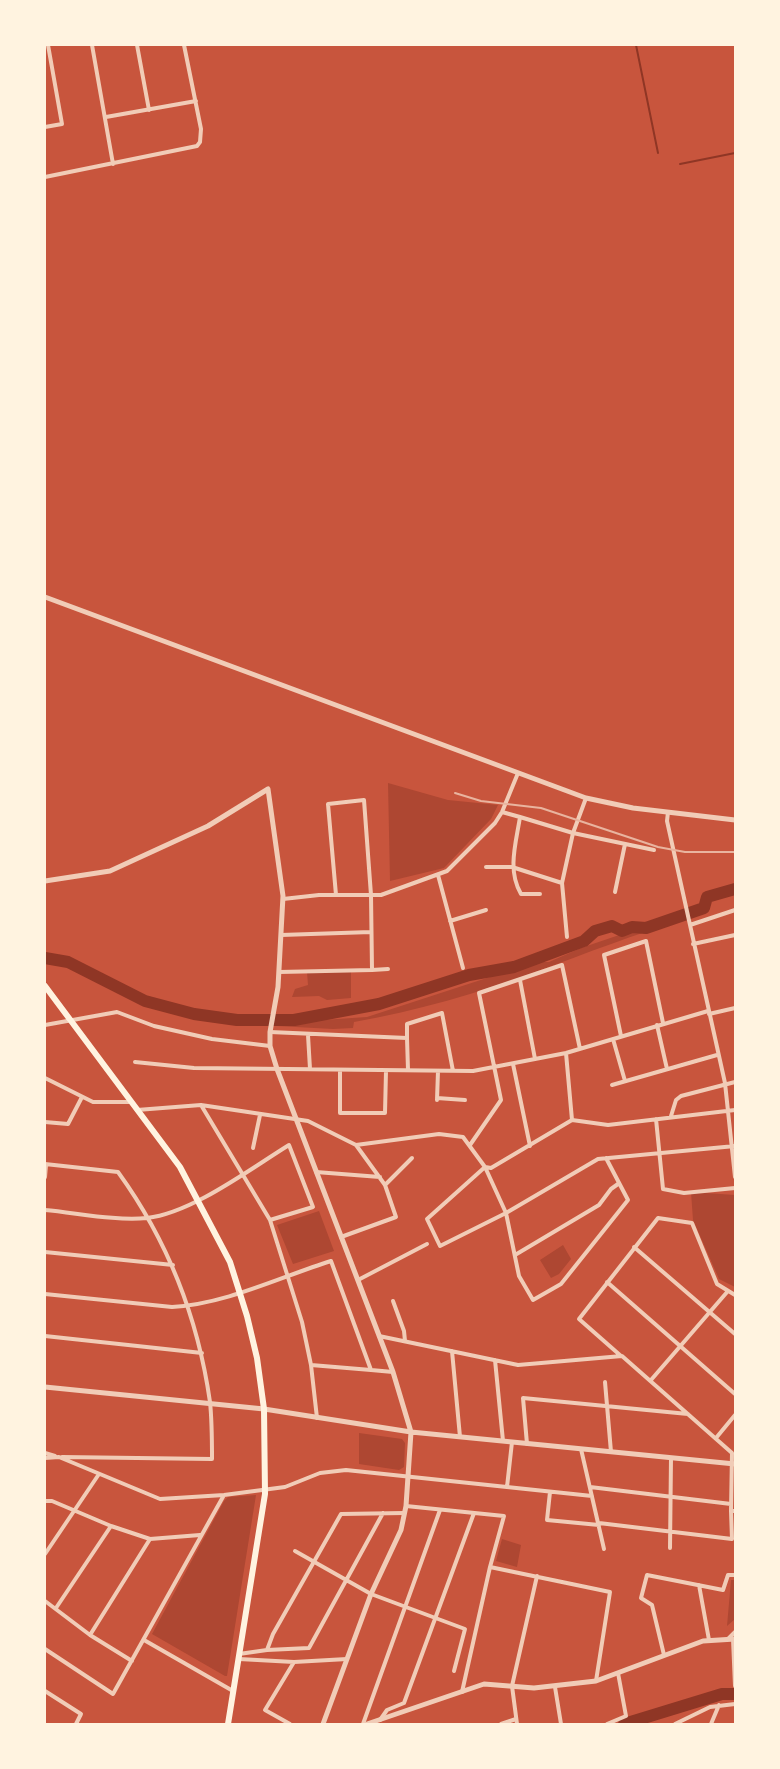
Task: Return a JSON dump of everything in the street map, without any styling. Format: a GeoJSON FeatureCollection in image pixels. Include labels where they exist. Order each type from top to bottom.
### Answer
{"type":"FeatureCollection","features":[{"type":"Feature","properties":{"kind":"main road"},"geometry":{"type":"LineString","coordinates":[[45,986],[180,1167],[230,1262],[257,1358],[264,1409],[265,1494],[228,1724]]}},
{"type":"Feature","properties":{"kind":"street"},"geometry":{"type":"LineString","coordinates":[[45,127],[62,124],[48,45]]}},
{"type":"Feature","properties":{"kind":"street"},"geometry":{"type":"LineString","coordinates":[[92,45],[113,164]]}},
{"type":"Feature","properties":{"kind":"street"},"geometry":{"type":"LineString","coordinates":[[136,45],[149,110]]}},
{"type":"Feature","properties":{"kind":"street"},"geometry":{"type":"LineString","coordinates":[[45,177],[197,146],[201,136],[196,101],[184,45]]}},
{"type":"Feature","properties":{"kind":"street"},"geometry":{"type":"LineString","coordinates":[[106,117],[196,101]]}},
{"type":"Feature","properties":{"kind":"street"},"geometry":{"type":"LineString","coordinates":[[45,597],[586,798],[626,807],[735,820]]}},
{"type":"Feature","properties":{"kind":"street"},"geometry":{"type":"LineString","coordinates":[[283,899],[336,895],[381,895],[447,871],[495,823],[502,812],[518,773]]}},
{"type":"Feature","properties":{"kind":"street"},"geometry":{"type":"LineString","coordinates":[[45,880],[110,870],[208,826],[268,789],[283,899],[279,972],[270,1029],[270,1046],[277,1069],[393,1372],[412,1432],[406,1506],[401,1530],[371,1594],[323,1724]]}},
{"type":"Feature","properties":{"kind":"street"},"geometry":{"type":"LineString","coordinates":[[567,937],[562,883],[573,833],[586,798]]}},
{"type":"Feature","properties":{"kind":"street"},"geometry":{"type":"LineString","coordinates":[[336,895],[328,804],[364,800],[371,895],[372,970]]}},
{"type":"Feature","properties":{"kind":"street"},"geometry":{"type":"LineString","coordinates":[[502,812],[573,833],[654,850]]}},
{"type":"Feature","properties":{"kind":"street"},"geometry":{"type":"LineString","coordinates":[[668,812],[667,821],[725,1083],[734,1146],[735,1177]]}},
{"type":"Feature","properties":{"kind":"street"},"geometry":{"type":"LineString","coordinates":[[520,817],[512,867],[521,894],[540,894]]}},
{"type":"Feature","properties":{"kind":"street"},"geometry":{"type":"LineString","coordinates":[[615,892],[625,844]]}},
{"type":"Feature","properties":{"kind":"street"},"geometry":{"type":"LineString","coordinates":[[486,867],[512,867],[562,883]]}},
{"type":"Feature","properties":{"kind":"street"},"geometry":{"type":"LineString","coordinates":[[438,875],[464,968]]}},
{"type":"Feature","properties":{"kind":"street"},"geometry":{"type":"LineString","coordinates":[[450,921],[486,910]]}},
{"type":"Feature","properties":{"kind":"street"},"geometry":{"type":"LineString","coordinates":[[689,922],[735,910]]}},
{"type":"Feature","properties":{"kind":"street"},"geometry":{"type":"LineString","coordinates":[[281,935],[371,932]]}},
{"type":"Feature","properties":{"kind":"street"},"geometry":{"type":"LineString","coordinates":[[694,944],[735,935]]}},
{"type":"Feature","properties":{"kind":"street"},"geometry":{"type":"LineString","coordinates":[[621,1036],[604,955],[646,941],[663,1023]]}},
{"type":"Feature","properties":{"kind":"street"},"geometry":{"type":"LineString","coordinates":[[470,1145],[501,1100],[496,1067],[479,993],[562,965],[580,1049]]}},
{"type":"Feature","properties":{"kind":"street"},"geometry":{"type":"LineString","coordinates":[[279,972],[388,968]]}},
{"type":"Feature","properties":{"kind":"street"},"geometry":{"type":"LineString","coordinates":[[520,980],[535,1059]]}},
{"type":"Feature","properties":{"kind":"street"},"geometry":{"type":"LineString","coordinates":[[135,1062],[194,1068],[473,1071],[566,1053],[663,1023],[708,1012],[735,1008]]}},
{"type":"Feature","properties":{"kind":"street"},"geometry":{"type":"LineString","coordinates":[[45,1025],[117,1012],[154,1026],[212,1039],[270,1046]]}},
{"type":"Feature","properties":{"kind":"street"},"geometry":{"type":"LineString","coordinates":[[408,1070],[406,1024],[442,1013],[453,1071]]}},
{"type":"Feature","properties":{"kind":"street"},"geometry":{"type":"LineString","coordinates":[[657,1025],[667,1069]]}},
{"type":"Feature","properties":{"kind":"street"},"geometry":{"type":"LineString","coordinates":[[270,1029],[308,1035],[407,1038]]}},
{"type":"Feature","properties":{"kind":"street"},"geometry":{"type":"LineString","coordinates":[[308,1035],[310,1068]]}},
{"type":"Feature","properties":{"kind":"street"},"geometry":{"type":"LineString","coordinates":[[613,1039],[625,1081]]}},
{"type":"Feature","properties":{"kind":"street"},"geometry":{"type":"LineString","coordinates":[[566,1053],[572,1120]]}},
{"type":"Feature","properties":{"kind":"street"},"geometry":{"type":"LineString","coordinates":[[612,1085],[718,1055]]}},
{"type":"Feature","properties":{"kind":"street"},"geometry":{"type":"LineString","coordinates":[[513,1064],[530,1146]]}},
{"type":"Feature","properties":{"kind":"street"},"geometry":{"type":"LineString","coordinates":[[340,1070],[340,1113],[385,1114],[386,1071]]}},
{"type":"Feature","properties":{"kind":"street"},"geometry":{"type":"LineString","coordinates":[[438,1071],[437,1099],[465,1100]]}},
{"type":"Feature","properties":{"kind":"street"},"geometry":{"type":"LineString","coordinates":[[45,1078],[93,1102],[130,1102]]}},
{"type":"Feature","properties":{"kind":"street"},"geometry":{"type":"LineString","coordinates":[[670,1116],[676,1100],[681,1096],[725,1083],[735,1082]]}},
{"type":"Feature","properties":{"kind":"street"},"geometry":{"type":"LineString","coordinates":[[45,1122],[68,1124],[82,1097]]}},
{"type":"Feature","properties":{"kind":"street"},"geometry":{"type":"LineString","coordinates":[[201,1105],[244,1173],[270,1220],[302,1322],[311,1364],[317,1418]]}},
{"type":"Feature","properties":{"kind":"street"},"geometry":{"type":"LineString","coordinates":[[137,1110],[201,1105],[308,1121],[356,1145],[385,1185],[396,1217],[341,1237]]}},
{"type":"Feature","properties":{"kind":"street"},"geometry":{"type":"LineString","coordinates":[[485,1167],[491,1168],[572,1120],[608,1124],[735,1110]]}},
{"type":"Feature","properties":{"kind":"street"},"geometry":{"type":"LineString","coordinates":[[253,1148],[260,1115]]}},
{"type":"Feature","properties":{"kind":"street"},"geometry":{"type":"LineString","coordinates":[[656,1120],[663,1189],[684,1193],[735,1188]]}},
{"type":"Feature","properties":{"kind":"street"},"geometry":{"type":"LineString","coordinates":[[356,1145],[440,1134],[463,1137],[485,1167],[506,1213],[519,1276],[533,1300],[561,1284],[628,1200],[606,1158]]}},
{"type":"Feature","properties":{"kind":"street"},"geometry":{"type":"LineString","coordinates":[[45,1210],[127,1218],[149,1218],[164,1215],[198,1200],[289,1145],[313,1207],[270,1220]]}},
{"type":"Feature","properties":{"kind":"street"},"geometry":{"type":"LineString","coordinates":[[485,1167],[427,1219],[440,1246],[506,1213],[598,1159],[734,1146]]}},
{"type":"Feature","properties":{"kind":"street"},"geometry":{"type":"LineString","coordinates":[[385,1185],[412,1158]]}},
{"type":"Feature","properties":{"kind":"street"},"geometry":{"type":"LineString","coordinates":[[45,1177],[46,1164],[118,1172],[149,1218],[173,1265],[189,1306],[202,1353],[210,1404],[212,1459],[45,1458]]}},
{"type":"Feature","properties":{"kind":"street"},"geometry":{"type":"LineString","coordinates":[[316,1172],[380,1177]]}},
{"type":"Feature","properties":{"kind":"street"},"geometry":{"type":"LineString","coordinates":[[515,1255],[599,1205],[611,1189],[618,1184]]}},
{"type":"Feature","properties":{"kind":"street"},"geometry":{"type":"LineString","coordinates":[[550,1492],[547,1520],[732,1538],[732,1453],[651,1380],[579,1319],[658,1218],[692,1223],[717,1284],[735,1295]]}},
{"type":"Feature","properties":{"kind":"street"},"geometry":{"type":"LineString","coordinates":[[358,1280],[427,1244]]}},
{"type":"Feature","properties":{"kind":"street"},"geometry":{"type":"LineString","coordinates":[[634,1247],[735,1334]]}},
{"type":"Feature","properties":{"kind":"street"},"geometry":{"type":"LineString","coordinates":[[45,1252],[173,1265]]}},
{"type":"Feature","properties":{"kind":"street"},"geometry":{"type":"LineString","coordinates":[[45,1294],[172,1307],[189,1306],[239,1292],[331,1261],[371,1370]]}},
{"type":"Feature","properties":{"kind":"street"},"geometry":{"type":"LineString","coordinates":[[607,1282],[680,1348],[735,1394]]}},
{"type":"Feature","properties":{"kind":"street"},"geometry":{"type":"LineString","coordinates":[[651,1380],[728,1291]]}},
{"type":"Feature","properties":{"kind":"street"},"geometry":{"type":"LineString","coordinates":[[393,1301],[406,1341]]}},
{"type":"Feature","properties":{"kind":"street"},"geometry":{"type":"LineString","coordinates":[[45,1336],[202,1353]]}},
{"type":"Feature","properties":{"kind":"street"},"geometry":{"type":"LineString","coordinates":[[379,1336],[518,1364],[622,1356]]}},
{"type":"Feature","properties":{"kind":"street"},"geometry":{"type":"LineString","coordinates":[[452,1351],[460,1437]]}},
{"type":"Feature","properties":{"kind":"street"},"geometry":{"type":"LineString","coordinates":[[495,1360],[503,1441]]}},
{"type":"Feature","properties":{"kind":"street"},"geometry":{"type":"LineString","coordinates":[[311,1364],[393,1372]]}},
{"type":"Feature","properties":{"kind":"street"},"geometry":{"type":"LineString","coordinates":[[605,1382],[611,1452]]}},
{"type":"Feature","properties":{"kind":"street"},"geometry":{"type":"LineString","coordinates":[[45,1387],[264,1409],[412,1432],[733,1464]]}},
{"type":"Feature","properties":{"kind":"street"},"geometry":{"type":"LineString","coordinates":[[527,1444],[523,1398],[688,1414]]}},
{"type":"Feature","properties":{"kind":"street"},"geometry":{"type":"LineString","coordinates":[[716,1438],[735,1415]]}},
{"type":"Feature","properties":{"kind":"street"},"geometry":{"type":"LineString","coordinates":[[507,1488],[512,1442]]}},
{"type":"Feature","properties":{"kind":"street"},"geometry":{"type":"LineString","coordinates":[[581,1449],[604,1549]]}},
{"type":"Feature","properties":{"kind":"street"},"geometry":{"type":"LineString","coordinates":[[45,1453],[160,1499],[224,1495],[284,1487],[320,1474],[338,1470],[353,1470],[592,1496]]}},
{"type":"Feature","properties":{"kind":"street"},"geometry":{"type":"LineString","coordinates":[[670,1548],[671,1458]]}},
{"type":"Feature","properties":{"kind":"street"},"geometry":{"type":"LineString","coordinates":[[45,1554],[99,1474]]}},
{"type":"Feature","properties":{"kind":"street"},"geometry":{"type":"LineString","coordinates":[[590,1487],[731,1504]]}},
{"type":"Feature","properties":{"kind":"street"},"geometry":{"type":"LineString","coordinates":[[45,1649],[113,1694],[224,1495]]}},
{"type":"Feature","properties":{"kind":"street"},"geometry":{"type":"LineString","coordinates":[[45,1501],[52,1501],[111,1526],[150,1539],[200,1535]]}},
{"type":"Feature","properties":{"kind":"street"},"geometry":{"type":"LineString","coordinates":[[406,1506],[504,1516],[490,1567],[462,1692]]}},
{"type":"Feature","properties":{"kind":"street"},"geometry":{"type":"LineString","coordinates":[[362,1724],[440,1510]]}},
{"type":"Feature","properties":{"kind":"street"},"geometry":{"type":"LineString","coordinates":[[239,1656],[267,1650],[309,1648],[383,1513]]}},
{"type":"Feature","properties":{"kind":"street"},"geometry":{"type":"LineString","coordinates":[[267,1650],[273,1634],[341,1514],[404,1513]]}},
{"type":"Feature","properties":{"kind":"street"},"geometry":{"type":"LineString","coordinates":[[380,1720],[387,1710],[404,1703],[474,1513]]}},
{"type":"Feature","properties":{"kind":"street"},"geometry":{"type":"LineString","coordinates":[[56,1608],[111,1526]]}},
{"type":"Feature","properties":{"kind":"street"},"geometry":{"type":"LineString","coordinates":[[90,1635],[150,1539]]}},
{"type":"Feature","properties":{"kind":"street"},"geometry":{"type":"LineString","coordinates":[[295,1551],[371,1594],[465,1630],[454,1671]]}},
{"type":"Feature","properties":{"kind":"street"},"geometry":{"type":"LineString","coordinates":[[490,1567],[610,1592],[596,1681]]}},
{"type":"Feature","properties":{"kind":"street"},"geometry":{"type":"LineString","coordinates":[[664,1655],[652,1605],[641,1598],[647,1575],[723,1590],[728,1575],[735,1575]]}},
{"type":"Feature","properties":{"kind":"street"},"geometry":{"type":"LineString","coordinates":[[517,1724],[512,1686],[537,1576]]}},
{"type":"Feature","properties":{"kind":"street"},"geometry":{"type":"LineString","coordinates":[[699,1585],[709,1640]]}},
{"type":"Feature","properties":{"kind":"street"},"geometry":{"type":"LineString","coordinates":[[45,1601],[90,1635],[132,1661]]}},
{"type":"Feature","properties":{"kind":"street"},"geometry":{"type":"LineString","coordinates":[[735,1632],[732,1639],[735,1686]]}},
{"type":"Feature","properties":{"kind":"street"},"geometry":{"type":"LineString","coordinates":[[367,1724],[484,1684],[555,1688],[596,1681],[709,1640],[732,1639]]}},
{"type":"Feature","properties":{"kind":"street"},"geometry":{"type":"LineString","coordinates":[[144,1640],[233,1690]]}},
{"type":"Feature","properties":{"kind":"street"},"geometry":{"type":"LineString","coordinates":[[239,1656],[294,1662],[347,1659]]}},
{"type":"Feature","properties":{"kind":"street"},"geometry":{"type":"LineString","coordinates":[[290,1724],[265,1710],[294,1662]]}},
{"type":"Feature","properties":{"kind":"street"},"geometry":{"type":"LineString","coordinates":[[607,1724],[626,1716],[618,1672]]}},
{"type":"Feature","properties":{"kind":"street"},"geometry":{"type":"LineString","coordinates":[[555,1688],[561,1724]]}},
{"type":"Feature","properties":{"kind":"street"},"geometry":{"type":"LineString","coordinates":[[45,1691],[81,1714],[76,1724]]}},
{"type":"Feature","properties":{"kind":"street"},"geometry":{"type":"LineString","coordinates":[[675,1724],[719,1705],[735,1704]]}},
{"type":"Feature","properties":{"kind":"street"},"geometry":{"type":"LineString","coordinates":[[711,1724],[719,1705]]}},
{"type":"Feature","properties":{"kind":"street"},"geometry":{"type":"LineString","coordinates":[[501,1724],[516,1719]]}},
{"type":"Feature","properties":{"kind":"shaded area"},"geometry":{"type":"Polygon","coordinates":[[[388,783],[448,800],[498,805],[491,819],[444,868],[390,881],[388,783]]]}},
{"type":"Feature","properties":{"kind":"shaded area"},"geometry":{"type":"Polygon","coordinates":[[[684,913],[686,919],[630,937],[515,979],[424,1007],[354,1022],[353,1028],[333,1029],[277,1026],[278,1023],[367,1017],[536,962],[549,962],[581,948],[684,913]]]}},
{"type":"Feature","properties":{"kind":"shaded area"},"geometry":{"type":"Polygon","coordinates":[[[351,971],[351,998],[327,1000],[319,996],[292,997],[295,989],[308,985],[307,972],[351,971]]]}},
{"type":"Feature","properties":{"kind":"shaded area"},"geometry":{"type":"Polygon","coordinates":[[[691,1192],[735,1195],[735,1287],[719,1279],[693,1220],[691,1192]]]}},
{"type":"Feature","properties":{"kind":"shaded area"},"geometry":{"type":"Polygon","coordinates":[[[319,1211],[334,1251],[293,1264],[277,1225],[319,1211]]]}},
{"type":"Feature","properties":{"kind":"shaded area"},"geometry":{"type":"Polygon","coordinates":[[[563,1245],[571,1259],[559,1274],[551,1278],[540,1260],[563,1245]]]}},
{"type":"Feature","properties":{"kind":"shaded area"},"geometry":{"type":"Polygon","coordinates":[[[359,1433],[402,1439],[405,1443],[404,1467],[399,1470],[359,1464],[359,1433]]]}},
{"type":"Feature","properties":{"kind":"shaded area"},"geometry":{"type":"Polygon","coordinates":[[[256,1495],[227,1676],[225,1676],[152,1634],[224,1501],[228,1497],[256,1495]]]}},
{"type":"Feature","properties":{"kind":"shaded area"},"geometry":{"type":"Polygon","coordinates":[[[502,1539],[521,1545],[517,1567],[496,1561],[502,1539]]]}},
{"type":"Feature","properties":{"kind":"shaded area"},"geometry":{"type":"Polygon","coordinates":[[[731,1580],[735,1580],[735,1619],[727,1626],[731,1580]]]}},
{"type":"Feature","properties":{"kind":"waterway"},"geometry":{"type":"LineString","coordinates":[[636,45],[658,153]]}},
{"type":"Feature","properties":{"kind":"waterway"},"geometry":{"type":"LineString","coordinates":[[680,164],[735,153]]}},
{"type":"Feature","properties":{"kind":"waterway"},"geometry":{"type":"LineString","coordinates":[[45,958],[68,962],[145,1001],[194,1014],[237,1020],[294,1020],[379,1004],[469,975],[514,967],[584,941],[595,931],[612,926],[622,931],[632,927],[646,928],[704,908],[707,897],[735,889]]}},
{"type":"Feature","properties":{"kind":"waterway"},"geometry":{"type":"LineString","coordinates":[[624,1724],[722,1694],[735,1694]]}},
{"type":"Feature","properties":{"kind":"railway"},"geometry":{"type":"LineString","coordinates":[[455,793],[481,801],[541,808],[658,847],[685,852],[735,852]]}}]}
